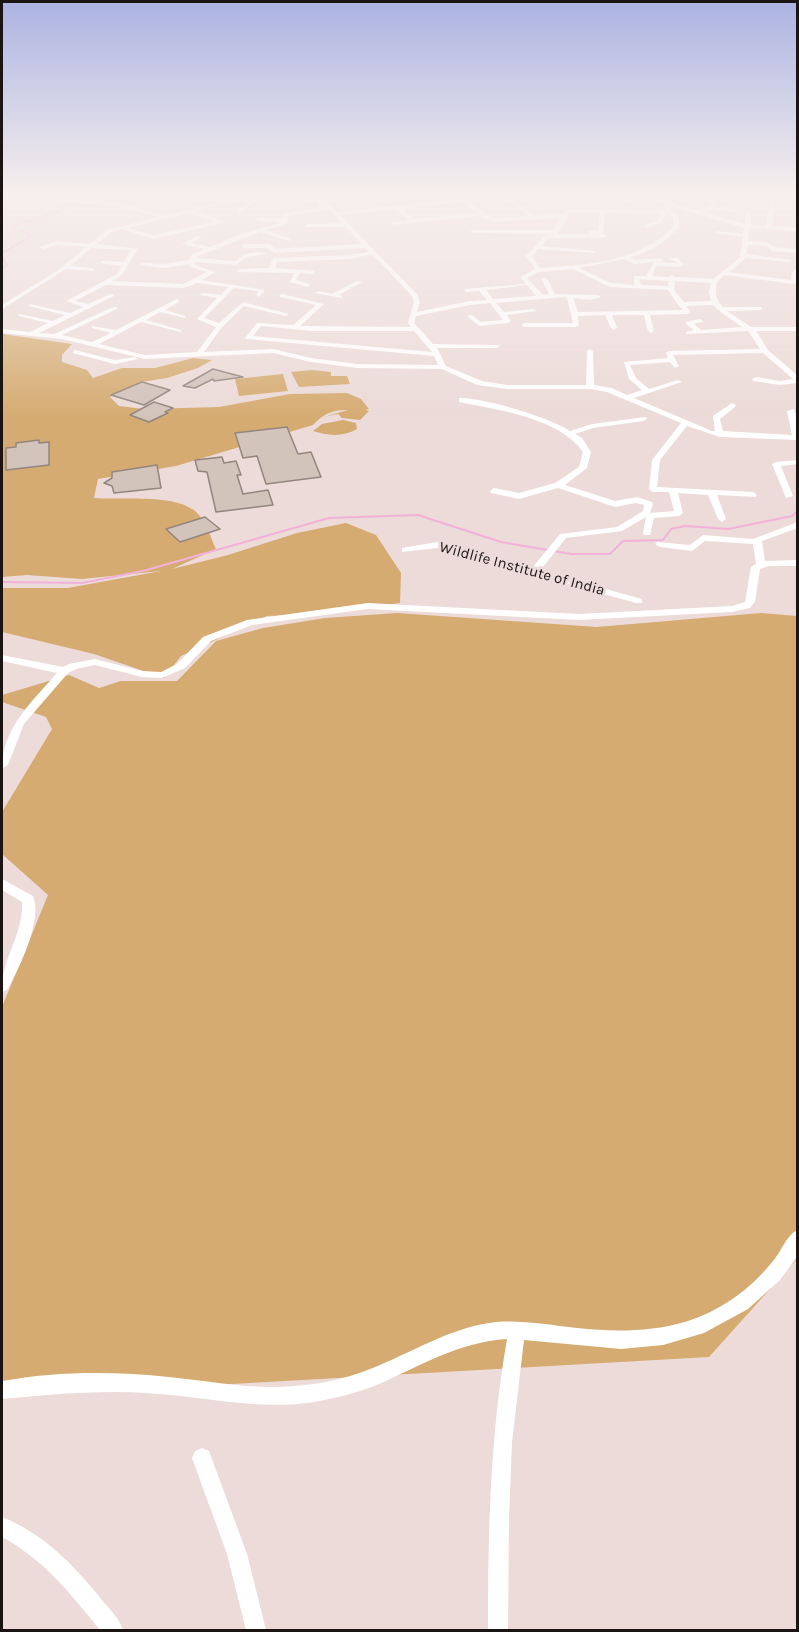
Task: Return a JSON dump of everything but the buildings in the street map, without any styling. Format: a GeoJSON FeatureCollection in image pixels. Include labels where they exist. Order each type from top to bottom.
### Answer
{"type":"FeatureCollection","features":[{"type":"Feature","properties":{"kind":"street"},"geometry":{"type":"LineString","coordinates":[[2,307],[65,267]]}},
{"type":"Feature","properties":{"kind":"street"},"geometry":{"type":"LineString","coordinates":[[66,267],[93,270]]}},
{"type":"Feature","properties":{"kind":"street"},"geometry":{"type":"LineString","coordinates":[[88,306],[69,301],[117,277],[125,267]]}},
{"type":"Feature","properties":{"kind":"street"},"geometry":{"type":"LineString","coordinates":[[149,267],[155,269]]}},
{"type":"Feature","properties":{"kind":"street"},"geometry":{"type":"LineString","coordinates":[[128,278],[148,274],[161,267]]}},
{"type":"Feature","properties":{"kind":"street"},"geometry":{"type":"LineString","coordinates":[[82,285],[184,285],[212,272],[195,267]]}},
{"type":"Feature","properties":{"kind":"street"},"geometry":{"type":"LineString","coordinates":[[386,267],[415,295],[417,302],[410,320],[415,329],[431,345],[443,367]]}},
{"type":"Feature","properties":{"kind":"street"},"geometry":{"type":"LineString","coordinates":[[541,297],[523,276],[538,270],[579,267]]}},
{"type":"Feature","properties":{"kind":"street"},"geometry":{"type":"LineString","coordinates":[[649,276],[653,267]]}},
{"type":"Feature","properties":{"kind":"street"},"geometry":{"type":"LineString","coordinates":[[730,267],[714,281],[712,292],[716,303],[720,309],[753,331],[765,351],[798,381]]}},
{"type":"Feature","properties":{"kind":"street"},"geometry":{"type":"LineString","coordinates":[[575,268],[610,285],[670,288]]}},
{"type":"Feature","properties":{"kind":"street"},"geometry":{"type":"LineString","coordinates":[[238,271],[313,272]]}},
{"type":"Feature","properties":{"kind":"street"},"geometry":{"type":"LineString","coordinates":[[298,272],[292,281],[308,285]]}},
{"type":"Feature","properties":{"kind":"street"},"geometry":{"type":"LineString","coordinates":[[723,273],[794,282],[795,272]]}},
{"type":"Feature","properties":{"kind":"street"},"geometry":{"type":"LineString","coordinates":[[638,287],[637,276],[714,281]]}},
{"type":"Feature","properties":{"kind":"street"},"geometry":{"type":"LineString","coordinates":[[575,314],[688,312],[670,288],[672,277]]}},
{"type":"Feature","properties":{"kind":"street"},"geometry":{"type":"LineString","coordinates":[[219,284],[226,279]]}},
{"type":"Feature","properties":{"kind":"street"},"geometry":{"type":"LineString","coordinates":[[544,279],[553,296]]}},
{"type":"Feature","properties":{"kind":"street"},"geometry":{"type":"LineString","coordinates":[[196,281],[262,290],[259,295]]}},
{"type":"Feature","properties":{"kind":"street"},"geometry":{"type":"LineString","coordinates":[[333,296],[359,282]]}},
{"type":"Feature","properties":{"kind":"street"},"geometry":{"type":"LineString","coordinates":[[466,290],[524,285]]}},
{"type":"Feature","properties":{"kind":"street"},"geometry":{"type":"LineString","coordinates":[[220,326],[200,320],[233,286]]}},
{"type":"Feature","properties":{"kind":"street"},"geometry":{"type":"LineString","coordinates":[[306,301],[327,287]]}},
{"type":"Feature","properties":{"kind":"street"},"geometry":{"type":"LineString","coordinates":[[481,289],[508,321],[473,320],[481,335]]}},
{"type":"Feature","properties":{"kind":"street"},"geometry":{"type":"LineString","coordinates":[[318,293],[344,298]]}},
{"type":"Feature","properties":{"kind":"street"},"geometry":{"type":"LineString","coordinates":[[32,334],[112,295]]}},
{"type":"Feature","properties":{"kind":"street"},"geometry":{"type":"LineString","coordinates":[[203,295],[223,297]]}},
{"type":"Feature","properties":{"kind":"street"},"geometry":{"type":"LineString","coordinates":[[412,315],[492,302],[541,297],[577,295],[586,299],[598,297]]}},
{"type":"Feature","properties":{"kind":"street"},"geometry":{"type":"LineString","coordinates":[[282,296],[321,305],[295,327]]}},
{"type":"Feature","properties":{"kind":"street"},"geometry":{"type":"LineString","coordinates":[[524,325],[576,325],[575,314],[568,296]]}},
{"type":"Feature","properties":{"kind":"street"},"geometry":{"type":"LineString","coordinates":[[55,336],[115,307],[99,301]]}},
{"type":"Feature","properties":{"kind":"street"},"geometry":{"type":"LineString","coordinates":[[92,345],[177,301]]}},
{"type":"Feature","properties":{"kind":"street"},"geometry":{"type":"LineString","coordinates":[[680,304],[716,303]]}},
{"type":"Feature","properties":{"kind":"street"},"geometry":{"type":"LineString","coordinates":[[31,305],[72,315]]}},
{"type":"Feature","properties":{"kind":"street"},"geometry":{"type":"LineString","coordinates":[[200,353],[220,326],[241,305],[286,314]]}},
{"type":"Feature","properties":{"kind":"street"},"geometry":{"type":"LineString","coordinates":[[720,309],[760,308]]}},
{"type":"Feature","properties":{"kind":"street"},"geometry":{"type":"LineString","coordinates":[[160,310],[183,316]]}},
{"type":"Feature","properties":{"kind":"street"},"geometry":{"type":"LineString","coordinates":[[502,314],[533,311]]}},
{"type":"Feature","properties":{"kind":"street"},"geometry":{"type":"LineString","coordinates":[[608,314],[614,328]]}},
{"type":"Feature","properties":{"kind":"street"},"geometry":{"type":"LineString","coordinates":[[647,314],[651,331]]}},
{"type":"Feature","properties":{"kind":"street"},"geometry":{"type":"LineString","coordinates":[[21,315],[54,323]]}},
{"type":"Feature","properties":{"kind":"street"},"geometry":{"type":"LineString","coordinates":[[140,320],[179,331]]}},
{"type":"Feature","properties":{"kind":"street"},"geometry":{"type":"LineString","coordinates":[[700,321],[688,324],[700,332]]}},
{"type":"Feature","properties":{"kind":"street"},"geometry":{"type":"LineString","coordinates":[[239,352],[259,324],[295,327],[415,329]]}},
{"type":"Feature","properties":{"kind":"street"},"geometry":{"type":"LineString","coordinates":[[94,327],[117,332]]}},
{"type":"Feature","properties":{"kind":"street"},"geometry":{"type":"LineString","coordinates":[[688,333],[737,329],[753,331],[773,328],[797,330]]}},
{"type":"Feature","properties":{"kind":"street"},"geometry":{"type":"LineString","coordinates":[[2,331],[55,336],[121,353],[151,356]]}},
{"type":"Feature","properties":{"kind":"street"},"geometry":{"type":"LineString","coordinates":[[248,338],[436,354]]}},
{"type":"Feature","properties":{"kind":"street"},"geometry":{"type":"LineString","coordinates":[[431,345],[498,346]]}},
{"type":"Feature","properties":{"kind":"street"},"geometry":{"type":"LineString","coordinates":[[75,352],[115,362],[151,356],[273,351],[311,360],[363,366],[443,367],[480,383],[507,387],[590,387],[629,397],[720,435],[797,438],[791,411]]}},
{"type":"Feature","properties":{"kind":"street"},"geometry":{"type":"LineString","coordinates":[[590,351],[590,387]]}},
{"type":"Feature","properties":{"kind":"street"},"geometry":{"type":"LineString","coordinates":[[646,392],[633,379],[626,363],[673,363],[669,353],[765,351]]}},
{"type":"Feature","properties":{"kind":"street"},"geometry":{"type":"LineString","coordinates":[[787,371],[798,371]]}},
{"type":"Feature","properties":{"kind":"street"},"geometry":{"type":"LineString","coordinates":[[756,380],[780,383],[798,381]]}},
{"type":"Feature","properties":{"kind":"street"},"geometry":{"type":"LineString","coordinates":[[629,397],[678,382]]}},
{"type":"Feature","properties":{"kind":"street"},"geometry":{"type":"LineString","coordinates":[[462,400],[546,420],[570,433],[584,447],[586,462],[578,472],[558,485],[519,496],[494,491]]}},
{"type":"Feature","properties":{"kind":"street"},"geometry":{"type":"LineString","coordinates":[[720,435],[716,418],[732,405]]}},
{"type":"Feature","properties":{"kind":"street"},"geometry":{"type":"LineString","coordinates":[[570,433],[592,426],[643,419]]}},
{"type":"Feature","properties":{"kind":"street"},"geometry":{"type":"LineString","coordinates":[[686,422],[654,467],[653,489],[753,495]]}},
{"type":"Feature","properties":{"kind":"street"},"geometry":{"type":"LineString","coordinates":[[789,496],[776,464],[798,462]]}},
{"type":"Feature","properties":{"kind":"street"},"geometry":{"type":"LineString","coordinates":[[534,572],[558,540],[595,531],[618,530],[630,525],[650,507],[644,501],[630,500],[615,504],[558,485]]}},
{"type":"Feature","properties":{"kind":"street"},"geometry":{"type":"LineString","coordinates":[[647,533],[650,516],[679,513],[673,492]]}},
{"type":"Feature","properties":{"kind":"street"},"geometry":{"type":"LineString","coordinates":[[712,494],[722,519]]}},
{"type":"Feature","properties":{"kind":"street"},"geometry":{"type":"LineString","coordinates":[[660,544],[692,548],[703,538],[756,542],[798,525]]}},
{"type":"Feature","properties":{"kind":"street"},"geometry":{"type":"LineString","coordinates":[[756,542],[761,564]]}},
{"type":"Feature","properties":{"kind":"street","name":"Wildlife Institute of India"},"geometry":{"type":"LineString","coordinates":[[405,550],[437,545],[639,601]]}},
{"type":"Feature","properties":{"kind":"street"},"geometry":{"type":"LineString","coordinates":[[2,765],[19,723],[64,671],[81,662],[95,662],[142,674],[162,675],[176,669],[207,639],[215,635],[271,618],[353,606],[579,616],[732,609],[747,606],[750,602],[756,567],[761,564],[798,564]]}},
{"type":"Feature","properties":{"kind":"street"},"geometry":{"type":"LineString","coordinates":[[3,660],[64,671]]}},
{"type":"Feature","properties":{"kind":"street"},"geometry":{"type":"LineString","coordinates":[[2,884],[28,900],[29,905],[24,934],[2,986]]}},
{"type":"Feature","properties":{"kind":"street"},"geometry":{"type":"LineString","coordinates":[[2,1390],[45,1383],[136,1384],[243,1396],[312,1393],[358,1383],[439,1347],[482,1333],[517,1330],[628,1341],[658,1339],[691,1330],[726,1314],[753,1295],[779,1267],[798,1238]]}},
{"type":"Feature","properties":{"kind":"street"},"geometry":{"type":"LineString","coordinates":[[498,1630],[498,1520],[502,1448],[507,1383],[517,1330]]}},
{"type":"Feature","properties":{"kind":"street"},"geometry":{"type":"LineString","coordinates":[[202,1458],[237,1554],[256,1630]]}},
{"type":"Feature","properties":{"kind":"street"},"geometry":{"type":"LineString","coordinates":[[2,1527],[44,1551],[65,1571],[113,1630]]}},
{"type":"Feature","properties":{"kind":"shaded area"},"geometry":{"type":"Polygon","coordinates":[[[2,334],[72,344],[62,355],[62,362],[87,370],[93,378],[122,368],[155,368],[193,358],[212,360],[198,368],[167,378],[142,382],[110,397],[119,406],[144,409],[219,407],[290,394],[347,393],[361,399],[369,409],[365,410],[369,411],[360,420],[342,418],[338,414],[324,417],[348,410],[333,411],[325,415],[313,425],[176,466],[98,479],[94,498],[158,499],[183,504],[197,512],[207,527],[216,549],[172,569],[228,555],[297,533],[346,523],[376,535],[401,573],[400,603],[337,613],[267,616],[181,656],[164,678],[94,654],[2,632],[2,588],[68,588],[161,571],[82,579],[27,575],[2,577],[2,334]]]}},
{"type":"Feature","properties":{"kind":"shaded area"},"geometry":{"type":"Polygon","coordinates":[[[312,370],[331,372],[331,376],[347,376],[350,384],[299,387],[291,372],[312,370]]]}},
{"type":"Feature","properties":{"kind":"shaded area"},"geometry":{"type":"Polygon","coordinates":[[[283,374],[288,391],[239,396],[235,379],[283,374]]]}},
{"type":"Feature","properties":{"kind":"shaded area"},"geometry":{"type":"Polygon","coordinates":[[[343,420],[356,423],[357,429],[335,435],[313,431],[322,424],[343,420]]]}},
{"type":"Feature","properties":{"kind":"shaded area"},"geometry":{"type":"Polygon","coordinates":[[[397,613],[597,627],[761,613],[797,616],[797,1259],[709,1357],[2,1397],[2,1007],[48,895],[2,854],[2,812],[52,729],[46,717],[2,702],[2,695],[69,675],[99,688],[121,681],[177,681],[216,641],[263,628],[325,618],[397,613]]]}},
{"type":"Feature","properties":{"kind":"waterway"},"geometry":{"type":"LineString","coordinates":[[2,582],[82,583],[143,571],[329,518],[418,515],[501,542],[571,554],[610,554],[623,541],[663,540],[671,529],[685,526],[728,529],[792,516],[798,511]]}}]}
